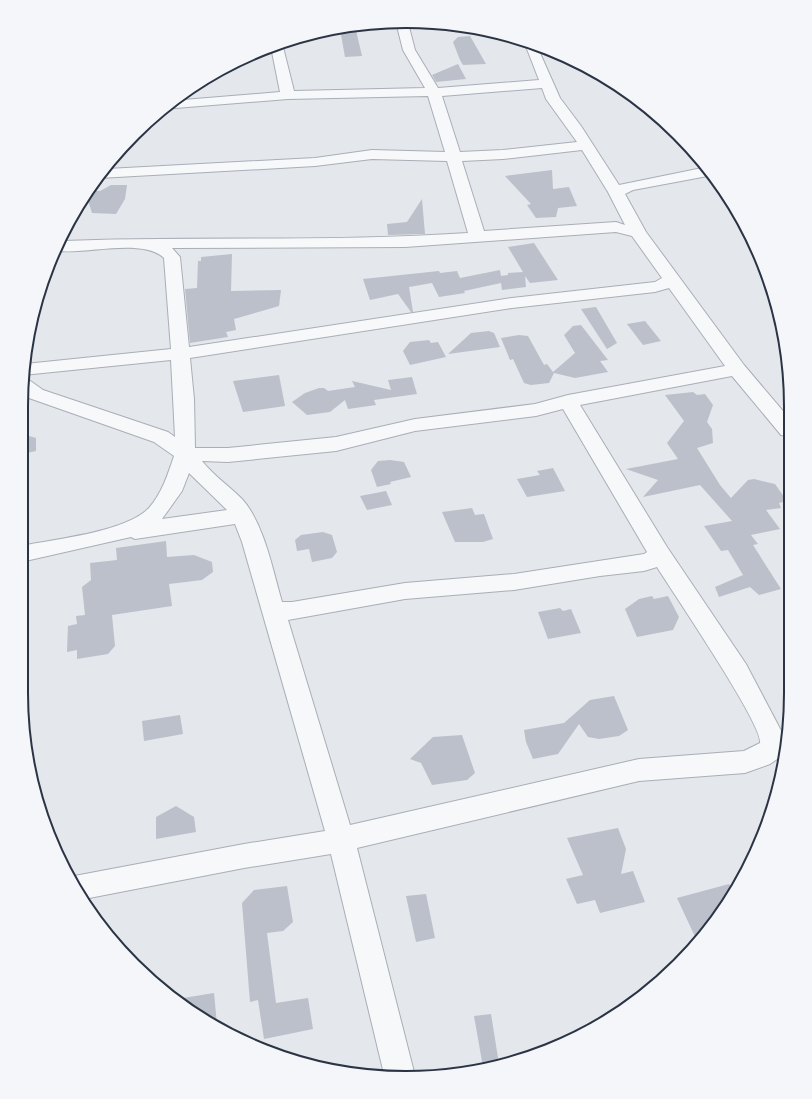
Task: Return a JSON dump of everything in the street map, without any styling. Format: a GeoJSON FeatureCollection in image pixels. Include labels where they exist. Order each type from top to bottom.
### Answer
{"type":"FeatureCollection","features":[{"type":"Feature","properties":{"kind":"street"},"geometry":{"type":"LineString","coordinates":[[404,28],[409,50],[434,92],[478,238]]}},
{"type":"Feature","properties":{"kind":"street"},"geometry":{"type":"LineString","coordinates":[[533,50],[553,99],[586,145],[616,192],[638,233],[737,369],[784,425]]}},
{"type":"Feature","properties":{"kind":"street"},"geometry":{"type":"LineString","coordinates":[[277,51],[282,64],[288,95]]}},
{"type":"Feature","properties":{"kind":"street"},"geometry":{"type":"LineString","coordinates":[[177,105],[288,95],[434,92],[546,84]]}},
{"type":"Feature","properties":{"kind":"street"},"geometry":{"type":"LineString","coordinates":[[108,174],[316,162],[350,156],[392,154],[453,157],[517,153],[586,145]]}},
{"type":"Feature","properties":{"kind":"street"},"geometry":{"type":"LineString","coordinates":[[616,192],[628,186],[704,173]]}},
{"type":"Feature","properties":{"kind":"street"},"geometry":{"type":"LineString","coordinates":[[64,246],[138,243],[379,243],[478,238],[616,227],[638,233]]}},
{"type":"Feature","properties":{"kind":"street"},"geometry":{"type":"LineString","coordinates":[[122,533],[146,521],[156,513],[172,491],[185,454],[180,354],[172,257],[163,248],[138,243]]}},
{"type":"Feature","properties":{"kind":"street"},"geometry":{"type":"LineString","coordinates":[[30,369],[180,354],[482,307],[655,287],[672,279]]}},
{"type":"Feature","properties":{"kind":"street"},"geometry":{"type":"LineString","coordinates":[[185,454],[228,455],[312,448],[336,444],[415,425],[470,417],[508,415],[536,410],[568,401],[737,369]]}},
{"type":"Feature","properties":{"kind":"street"},"geometry":{"type":"LineString","coordinates":[[29,389],[36,394],[161,437],[185,454],[196,468],[227,497],[242,515],[253,542],[341,839],[399,1071]]}},
{"type":"Feature","properties":{"kind":"street"},"geometry":{"type":"LineString","coordinates":[[82,887],[244,856],[318,845],[639,770],[745,762],[761,756],[771,749],[773,740],[768,728],[737,671],[659,553],[568,401]]}},
{"type":"Feature","properties":{"kind":"street"},"geometry":{"type":"LineString","coordinates":[[28,553],[122,533],[242,515]]}},
{"type":"Feature","properties":{"kind":"street"},"geometry":{"type":"LineString","coordinates":[[272,610],[292,611],[405,592],[514,582],[600,568],[644,563],[652,560],[659,553]]}},
{"type":"Feature","properties":{"kind":"building"},"geometry":{"type":"Polygon","coordinates":[[[356,31],[362,56],[345,57],[341,34],[356,31]]]}},
{"type":"Feature","properties":{"kind":"building"},"geometry":{"type":"Polygon","coordinates":[[[470,36],[486,64],[463,65],[460,60],[453,42],[458,37],[470,36]]]}},
{"type":"Feature","properties":{"kind":"building"},"geometry":{"type":"Polygon","coordinates":[[[458,64],[466,79],[436,82],[432,75],[458,64]]]}},
{"type":"Feature","properties":{"kind":"building"},"geometry":{"type":"Polygon","coordinates":[[[552,170],[553,189],[569,187],[577,206],[558,208],[556,217],[536,218],[527,205],[531,204],[505,176],[552,170]]]}},
{"type":"Feature","properties":{"kind":"building"},"geometry":{"type":"Polygon","coordinates":[[[111,185],[127,185],[125,199],[116,214],[92,213],[88,202],[96,191],[100,191],[111,185]]]}},
{"type":"Feature","properties":{"kind":"building"},"geometry":{"type":"Polygon","coordinates":[[[422,199],[425,234],[388,235],[387,224],[407,222],[422,199]]]}},
{"type":"Feature","properties":{"kind":"building"},"geometry":{"type":"Polygon","coordinates":[[[534,243],[558,280],[530,283],[525,276],[526,287],[502,290],[501,283],[464,291],[465,293],[439,297],[432,283],[409,287],[413,312],[411,312],[398,294],[370,300],[363,279],[439,271],[440,273],[457,271],[460,278],[500,270],[501,276],[508,275],[508,273],[523,272],[508,247],[534,243]]]}},
{"type":"Feature","properties":{"kind":"building"},"geometry":{"type":"Polygon","coordinates":[[[232,254],[231,291],[281,290],[279,306],[234,319],[236,330],[226,332],[228,337],[190,343],[185,289],[197,288],[198,261],[201,261],[201,257],[232,254]]]}},
{"type":"Feature","properties":{"kind":"building"},"geometry":{"type":"Polygon","coordinates":[[[596,307],[617,343],[607,349],[581,309],[596,307]]]}},
{"type":"Feature","properties":{"kind":"building"},"geometry":{"type":"Polygon","coordinates":[[[645,321],[661,341],[643,345],[627,324],[645,321]]]}},
{"type":"Feature","properties":{"kind":"building"},"geometry":{"type":"Polygon","coordinates":[[[581,325],[608,360],[600,361],[608,372],[575,378],[554,373],[549,383],[531,385],[524,383],[513,359],[510,360],[501,338],[519,335],[528,336],[544,365],[547,364],[553,372],[575,353],[564,335],[573,326],[581,325]]]}},
{"type":"Feature","properties":{"kind":"building"},"geometry":{"type":"Polygon","coordinates":[[[489,331],[494,333],[500,347],[448,354],[471,333],[489,331]]]}},
{"type":"Feature","properties":{"kind":"building"},"geometry":{"type":"Polygon","coordinates":[[[429,340],[431,343],[438,342],[446,357],[410,365],[403,351],[410,342],[429,340]]]}},
{"type":"Feature","properties":{"kind":"building"},"geometry":{"type":"Polygon","coordinates":[[[279,375],[285,406],[243,412],[233,381],[279,375]]]}},
{"type":"Feature","properties":{"kind":"building"},"geometry":{"type":"Polygon","coordinates":[[[412,377],[417,394],[374,400],[376,405],[348,409],[345,400],[330,412],[307,415],[292,402],[305,393],[319,388],[324,388],[328,391],[355,387],[352,381],[391,390],[388,380],[412,377]]]}},
{"type":"Feature","properties":{"kind":"building"},"geometry":{"type":"Polygon","coordinates":[[[693,392],[697,395],[705,394],[713,405],[707,422],[712,429],[713,443],[697,448],[720,485],[731,498],[748,480],[754,479],[775,484],[784,497],[784,502],[779,503],[781,508],[766,510],[780,529],[751,535],[758,544],[753,545],[781,589],[759,595],[750,587],[719,597],[715,587],[743,575],[728,550],[721,551],[704,526],[732,521],[700,485],[643,497],[658,480],[626,469],[678,459],[667,443],[684,421],[665,395],[693,392]]]}},
{"type":"Feature","properties":{"kind":"building"},"geometry":{"type":"Polygon","coordinates":[[[28,436],[36,438],[36,451],[28,453],[28,436]]]}},
{"type":"Feature","properties":{"kind":"building"},"geometry":{"type":"Polygon","coordinates":[[[390,460],[404,462],[411,477],[377,487],[371,470],[378,461],[390,460]]]}},
{"type":"Feature","properties":{"kind":"building"},"geometry":{"type":"Polygon","coordinates":[[[553,468],[565,491],[527,497],[517,479],[540,475],[537,471],[553,468]]]}},
{"type":"Feature","properties":{"kind":"building"},"geometry":{"type":"Polygon","coordinates":[[[386,491],[392,505],[367,510],[360,496],[386,491]]]}},
{"type":"Feature","properties":{"kind":"building"},"geometry":{"type":"Polygon","coordinates":[[[472,508],[475,515],[484,514],[493,539],[483,542],[455,542],[442,512],[472,508]]]}},
{"type":"Feature","properties":{"kind":"building"},"geometry":{"type":"Polygon","coordinates":[[[323,532],[332,535],[337,552],[332,558],[312,562],[309,549],[297,551],[295,540],[301,535],[323,532]]]}},
{"type":"Feature","properties":{"kind":"building"},"geometry":{"type":"Polygon","coordinates":[[[166,541],[167,557],[194,555],[212,562],[213,572],[202,580],[169,584],[172,606],[112,615],[115,646],[108,654],[77,659],[77,650],[67,652],[68,626],[77,624],[76,616],[85,615],[82,587],[91,580],[90,563],[117,560],[116,548],[166,541]]]}},
{"type":"Feature","properties":{"kind":"building"},"geometry":{"type":"Polygon","coordinates":[[[652,596],[654,599],[668,596],[679,617],[673,630],[637,637],[625,609],[639,599],[652,596]]]}},
{"type":"Feature","properties":{"kind":"building"},"geometry":{"type":"Polygon","coordinates":[[[560,608],[563,611],[571,609],[581,633],[548,639],[538,612],[560,608]]]}},
{"type":"Feature","properties":{"kind":"building"},"geometry":{"type":"Polygon","coordinates":[[[614,696],[628,730],[619,736],[599,739],[588,737],[579,724],[558,754],[533,759],[526,742],[524,730],[564,723],[590,700],[614,696]]]}},
{"type":"Feature","properties":{"kind":"building"},"geometry":{"type":"Polygon","coordinates":[[[180,715],[183,734],[144,741],[142,721],[180,715]]]}},
{"type":"Feature","properties":{"kind":"building"},"geometry":{"type":"Polygon","coordinates":[[[462,735],[475,773],[467,780],[432,785],[421,763],[410,759],[433,737],[462,735]]]}},
{"type":"Feature","properties":{"kind":"building"},"geometry":{"type":"Polygon","coordinates":[[[176,806],[194,817],[196,832],[156,839],[156,817],[176,806]]]}},
{"type":"Feature","properties":{"kind":"building"},"geometry":{"type":"Polygon","coordinates":[[[618,828],[626,849],[621,874],[633,871],[645,902],[600,913],[595,900],[577,904],[566,879],[583,875],[567,838],[618,828]]]}},
{"type":"Feature","properties":{"kind":"building"},"geometry":{"type":"Polygon","coordinates":[[[729,884],[730,886],[706,923],[695,936],[677,898],[729,884]]]}},
{"type":"Feature","properties":{"kind":"building"},"geometry":{"type":"Polygon","coordinates":[[[287,886],[293,922],[283,931],[267,933],[276,1003],[308,998],[313,1029],[264,1039],[258,1000],[250,1002],[242,903],[254,890],[287,886]]]}},
{"type":"Feature","properties":{"kind":"building"},"geometry":{"type":"Polygon","coordinates":[[[426,894],[435,938],[416,942],[406,896],[426,894]]]}},
{"type":"Feature","properties":{"kind":"building"},"geometry":{"type":"Polygon","coordinates":[[[214,993],[217,1020],[196,1007],[183,998],[214,993]]]}},
{"type":"Feature","properties":{"kind":"building"},"geometry":{"type":"Polygon","coordinates":[[[491,1014],[498,1059],[482,1063],[474,1016],[491,1014]]]}}]}
